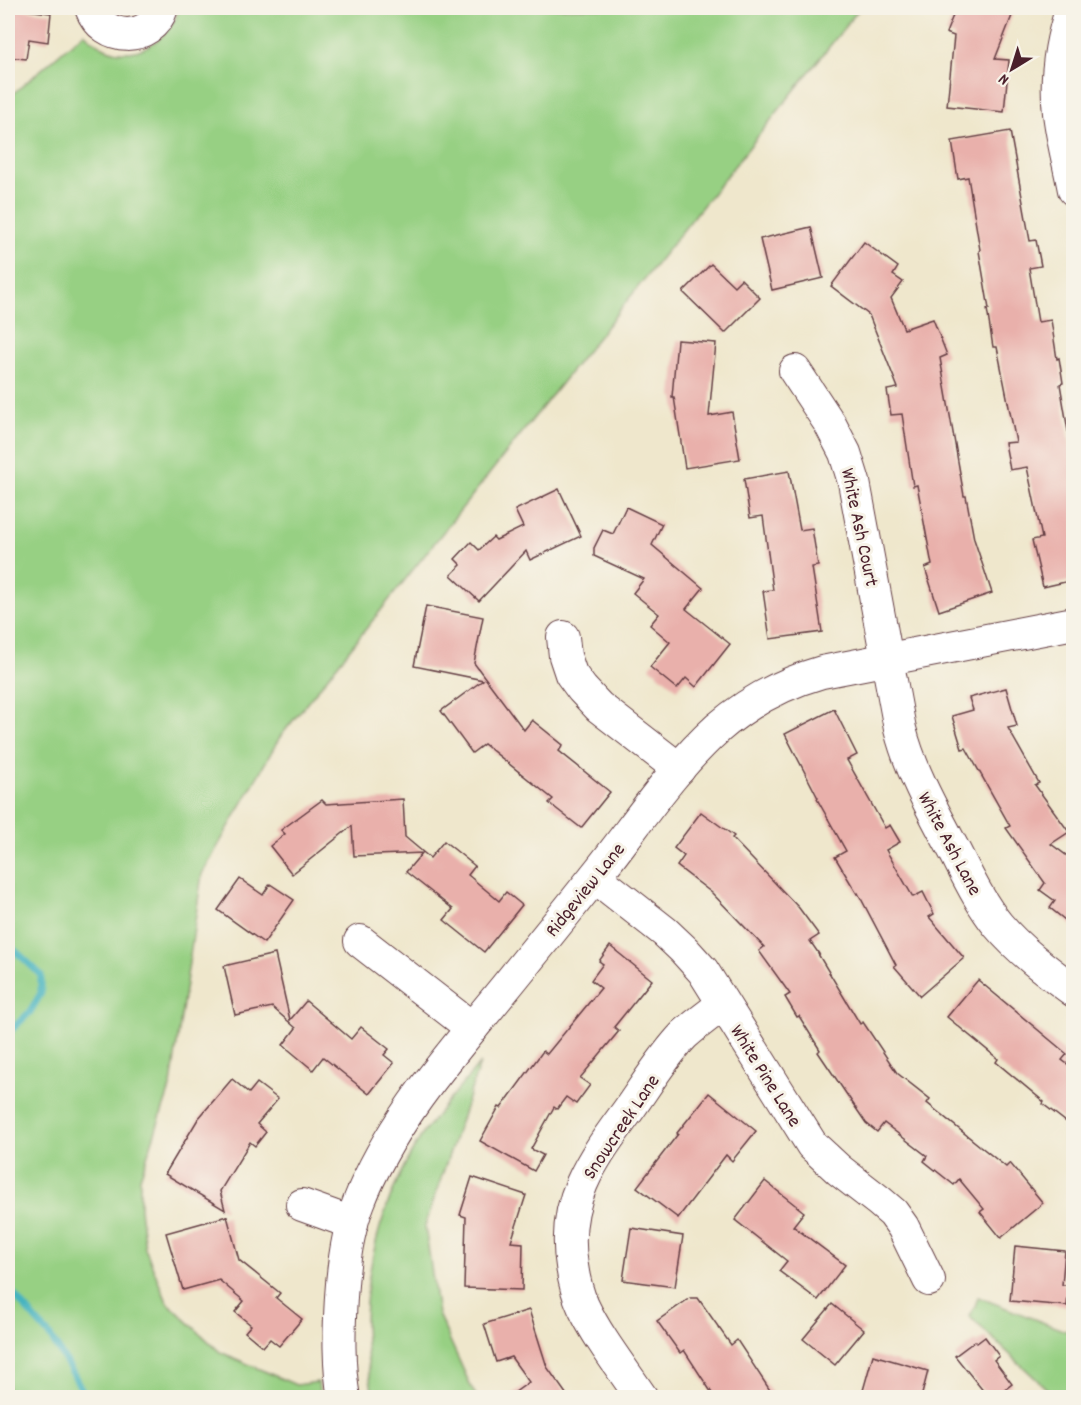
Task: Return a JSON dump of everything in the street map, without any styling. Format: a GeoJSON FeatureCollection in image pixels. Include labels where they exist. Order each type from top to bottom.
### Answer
{"type":"FeatureCollection","features":[{"type":"Feature","properties":{"kind":"street"},"geometry":{"type":"LineString","coordinates":[[91,8],[98,21],[108,29],[120,34],[144,31],[153,23],[162,8]]}},
{"type":"Feature","properties":{"kind":"street"},"geometry":{"type":"LineString","coordinates":[[1072,8],[1064,38],[1058,84],[1059,112],[1069,143],[1074,190]]}},
{"type":"Feature","properties":{"kind":"street","name":"White Ash Court"},"geometry":{"type":"LineString","coordinates":[[795,371],[830,424],[845,453],[854,482],[888,660]]}},
{"type":"Feature","properties":{"kind":"street","name":"Ridgeview Lane"},"geometry":{"type":"LineString","coordinates":[[344,1398],[339,1360],[339,1322],[345,1261],[352,1223],[365,1187],[397,1128],[426,1085],[697,748],[741,710],[769,693],[802,678],[822,672],[1074,623]]}},
{"type":"Feature","properties":{"kind":"street"},"geometry":{"type":"LineString","coordinates":[[563,638],[571,674],[582,689],[599,707],[679,769]]}},
{"type":"Feature","properties":{"kind":"street","name":"White Ash Lane"},"geometry":{"type":"LineString","coordinates":[[888,660],[900,729],[909,757],[929,803],[983,905],[1016,944],[1074,991]]}},
{"type":"Feature","properties":{"kind":"street","name":"White Pine Lane"},"geometry":{"type":"LineString","coordinates":[[595,877],[665,932],[703,971],[812,1145],[892,1214],[903,1227],[929,1280]]}},
{"type":"Feature","properties":{"kind":"street"},"geometry":{"type":"LineString","coordinates":[[360,941],[472,1028]]}},
{"type":"Feature","properties":{"kind":"street","name":"Snowcreek Lane"},"geometry":{"type":"LineString","coordinates":[[642,1398],[590,1320],[579,1298],[570,1257],[572,1212],[581,1184],[596,1154],[671,1051],[692,1028],[723,1004]]}},
{"type":"Feature","properties":{"kind":"street"},"geometry":{"type":"LineString","coordinates":[[302,1205],[352,1223]]}},
{"type":"Feature","properties":{"kind":"green space"},"geometry":{"type":"Polygon","coordinates":[[[179,8],[860,8],[280,737],[202,874],[171,1085],[140,1178],[140,1209],[145,1248],[167,1302],[220,1352],[296,1385],[318,1382],[320,1397],[8,1397],[8,98],[84,33],[107,49],[130,52],[142,49],[161,37],[175,19],[179,8]]]}},
{"type":"Feature","properties":{"kind":"green space"},"geometry":{"type":"Polygon","coordinates":[[[480,1063],[425,1226],[438,1314],[477,1397],[373,1397],[366,1349],[365,1320],[370,1273],[380,1226],[397,1180],[420,1138],[480,1063]]]}},
{"type":"Feature","properties":{"kind":"green space"},"geometry":{"type":"Polygon","coordinates":[[[978,1297],[1065,1331],[1073,1328],[1073,1397],[1045,1397],[1051,1393],[969,1316],[978,1297]]]}},
{"type":"Feature","properties":{"kind":"building"},"geometry":{"type":"Polygon","coordinates":[[[8,8],[51,13],[48,42],[29,39],[26,59],[8,57],[8,8]]]}},
{"type":"Feature","properties":{"kind":"building"},"geometry":{"type":"Polygon","coordinates":[[[956,8],[1015,8],[995,59],[1009,60],[1004,112],[947,106],[954,36],[946,33],[956,8]]]}},
{"type":"Feature","properties":{"kind":"building"},"geometry":{"type":"Polygon","coordinates":[[[1010,131],[1030,241],[1036,240],[1041,266],[1029,268],[1038,322],[1051,320],[1063,383],[1060,384],[1074,466],[1074,580],[1043,587],[1032,540],[1042,538],[1027,467],[1010,470],[1005,443],[1016,442],[997,347],[993,347],[968,177],[958,179],[952,141],[1010,131]]]}},
{"type":"Feature","properties":{"kind":"building"},"geometry":{"type":"Polygon","coordinates":[[[811,227],[823,278],[772,290],[760,239],[811,227]]]}},
{"type":"Feature","properties":{"kind":"building"},"geometry":{"type":"Polygon","coordinates":[[[864,242],[898,267],[893,275],[903,282],[891,298],[904,329],[933,319],[947,355],[940,358],[964,496],[966,496],[974,539],[992,593],[939,611],[925,568],[932,565],[917,485],[913,486],[902,414],[891,415],[887,390],[898,388],[869,315],[831,286],[864,242]]]}},
{"type":"Feature","properties":{"kind":"building"},"geometry":{"type":"Polygon","coordinates":[[[711,264],[734,286],[741,279],[760,298],[725,333],[683,292],[711,264]]]}},
{"type":"Feature","properties":{"kind":"building"},"geometry":{"type":"Polygon","coordinates":[[[677,340],[716,343],[709,416],[732,412],[740,459],[685,468],[674,397],[672,397],[677,340]]]}},
{"type":"Feature","properties":{"kind":"building"},"geometry":{"type":"Polygon","coordinates":[[[789,471],[800,530],[812,528],[818,566],[812,567],[822,632],[770,639],[763,591],[773,590],[763,516],[750,518],[744,479],[789,471]]]}},
{"type":"Feature","properties":{"kind":"building"},"geometry":{"type":"Polygon","coordinates":[[[559,489],[581,536],[530,560],[526,551],[479,601],[451,575],[461,565],[455,559],[471,542],[479,550],[493,537],[496,540],[523,527],[515,510],[559,489]]]}},
{"type":"Feature","properties":{"kind":"building"},"geometry":{"type":"Polygon","coordinates":[[[626,507],[662,524],[652,545],[703,588],[686,609],[730,644],[696,687],[686,678],[677,689],[650,667],[670,642],[650,625],[659,614],[633,593],[644,579],[594,556],[594,548],[603,530],[613,534],[626,507]]]}},
{"type":"Feature","properties":{"kind":"building"},"geometry":{"type":"Polygon","coordinates":[[[426,606],[483,617],[474,663],[524,730],[532,720],[563,745],[559,751],[610,792],[581,828],[549,803],[553,799],[484,744],[472,753],[441,711],[483,680],[414,666],[426,606]]]}},
{"type":"Feature","properties":{"kind":"building"},"geometry":{"type":"Polygon","coordinates":[[[1006,688],[1017,726],[1008,728],[1039,783],[1035,785],[1069,832],[1051,844],[1074,861],[1074,927],[1050,908],[1055,901],[1040,890],[1045,883],[1006,828],[1010,826],[966,748],[962,749],[952,716],[973,710],[969,698],[1006,688]]]}},
{"type":"Feature","properties":{"kind":"building"},"geometry":{"type":"Polygon","coordinates":[[[834,709],[857,755],[847,760],[885,828],[890,825],[900,842],[886,850],[913,897],[923,892],[934,914],[929,917],[964,958],[920,996],[894,966],[896,965],[858,893],[835,857],[846,851],[785,734],[834,709]]]}},
{"type":"Feature","properties":{"kind":"building"},"geometry":{"type":"Polygon","coordinates":[[[403,799],[405,837],[430,858],[444,841],[475,866],[468,875],[499,901],[506,892],[522,905],[484,952],[444,920],[453,909],[406,872],[422,853],[354,856],[352,826],[292,874],[270,846],[285,834],[281,830],[322,800],[326,804],[403,799]]]}},
{"type":"Feature","properties":{"kind":"building"},"geometry":{"type":"Polygon","coordinates":[[[701,812],[734,836],[732,838],[799,908],[819,935],[810,941],[860,1024],[863,1022],[897,1073],[930,1099],[927,1103],[1006,1167],[1010,1163],[1043,1203],[1001,1238],[980,1212],[984,1209],[959,1179],[954,1185],[924,1161],[927,1156],[884,1123],[877,1132],[866,1123],[818,1052],[820,1050],[785,997],[790,994],[759,951],[764,947],[712,893],[677,866],[684,856],[674,848],[701,812]]]}},
{"type":"Feature","properties":{"kind":"building"},"geometry":{"type":"Polygon","coordinates":[[[240,879],[263,895],[270,884],[294,900],[264,943],[218,910],[240,879]]]}},
{"type":"Feature","properties":{"kind":"building"},"geometry":{"type":"Polygon","coordinates":[[[610,946],[652,980],[614,1027],[619,1031],[580,1078],[590,1085],[576,1104],[566,1097],[557,1109],[554,1107],[531,1149],[543,1155],[534,1171],[480,1141],[499,1107],[501,1108],[543,1051],[547,1054],[601,988],[591,980],[603,964],[599,961],[610,946]]]}},
{"type":"Feature","properties":{"kind":"building"},"geometry":{"type":"Polygon","coordinates":[[[275,954],[290,1020],[306,1001],[351,1039],[361,1027],[389,1049],[384,1055],[394,1063],[369,1094],[323,1057],[313,1070],[283,1045],[296,1028],[272,1007],[235,1015],[224,966],[275,954]]]}},
{"type":"Feature","properties":{"kind":"building"},"geometry":{"type":"Polygon","coordinates":[[[978,980],[1067,1054],[1062,1060],[1074,1069],[1074,1128],[1043,1104],[1044,1102],[996,1062],[998,1059],[947,1017],[978,980]]]}},
{"type":"Feature","properties":{"kind":"building"},"geometry":{"type":"Polygon","coordinates":[[[232,1079],[249,1093],[257,1083],[278,1099],[257,1124],[266,1132],[255,1146],[250,1142],[220,1191],[225,1210],[165,1174],[198,1119],[232,1079]]]}},
{"type":"Feature","properties":{"kind":"building"},"geometry":{"type":"Polygon","coordinates":[[[709,1093],[756,1131],[732,1161],[726,1155],[678,1218],[637,1187],[709,1093]]]}},
{"type":"Feature","properties":{"kind":"building"},"geometry":{"type":"Polygon","coordinates":[[[472,1177],[526,1195],[511,1242],[523,1243],[522,1290],[464,1288],[466,1217],[460,1215],[472,1177]]]}},
{"type":"Feature","properties":{"kind":"building"},"geometry":{"type":"Polygon","coordinates":[[[765,1181],[804,1212],[793,1226],[845,1265],[818,1300],[779,1271],[787,1261],[735,1220],[765,1181]]]}},
{"type":"Feature","properties":{"kind":"building"},"geometry":{"type":"Polygon","coordinates":[[[227,1216],[239,1260],[280,1293],[276,1298],[302,1319],[279,1346],[270,1339],[263,1347],[245,1332],[251,1325],[235,1312],[244,1301],[219,1280],[183,1290],[166,1233],[227,1216]]]}},
{"type":"Feature","properties":{"kind":"building"},"geometry":{"type":"Polygon","coordinates":[[[631,1228],[683,1236],[675,1287],[623,1280],[631,1228]]]}},
{"type":"Feature","properties":{"kind":"building"},"geometry":{"type":"Polygon","coordinates":[[[1015,1246],[1065,1251],[1062,1285],[1069,1285],[1067,1306],[1010,1301],[1015,1246]]]}},
{"type":"Feature","properties":{"kind":"building"},"geometry":{"type":"Polygon","coordinates":[[[690,1298],[698,1298],[731,1345],[737,1340],[775,1398],[715,1398],[684,1350],[680,1353],[657,1321],[690,1298]]]}},
{"type":"Feature","properties":{"kind":"building"},"geometry":{"type":"Polygon","coordinates":[[[832,1304],[864,1330],[835,1365],[803,1339],[832,1304]]]}},
{"type":"Feature","properties":{"kind":"building"},"geometry":{"type":"Polygon","coordinates":[[[529,1310],[547,1367],[569,1398],[507,1398],[529,1382],[511,1357],[496,1362],[484,1324],[529,1310]]]}},
{"type":"Feature","properties":{"kind":"building"},"geometry":{"type":"Polygon","coordinates":[[[985,1337],[999,1356],[994,1360],[1012,1384],[994,1398],[989,1398],[955,1356],[975,1341],[977,1343],[985,1337]]]}},
{"type":"Feature","properties":{"kind":"building"},"geometry":{"type":"Polygon","coordinates":[[[873,1355],[928,1371],[921,1398],[876,1398],[862,1394],[873,1355]]]}},
{"type":"Feature","properties":{"kind":"waterway"},"geometry":{"type":"LineString","coordinates":[[8,945],[41,975],[41,993],[30,1012],[8,1033]]}},
{"type":"Feature","properties":{"kind":"waterway"},"geometry":{"type":"LineString","coordinates":[[8,1288],[50,1336],[86,1398]]}}]}
